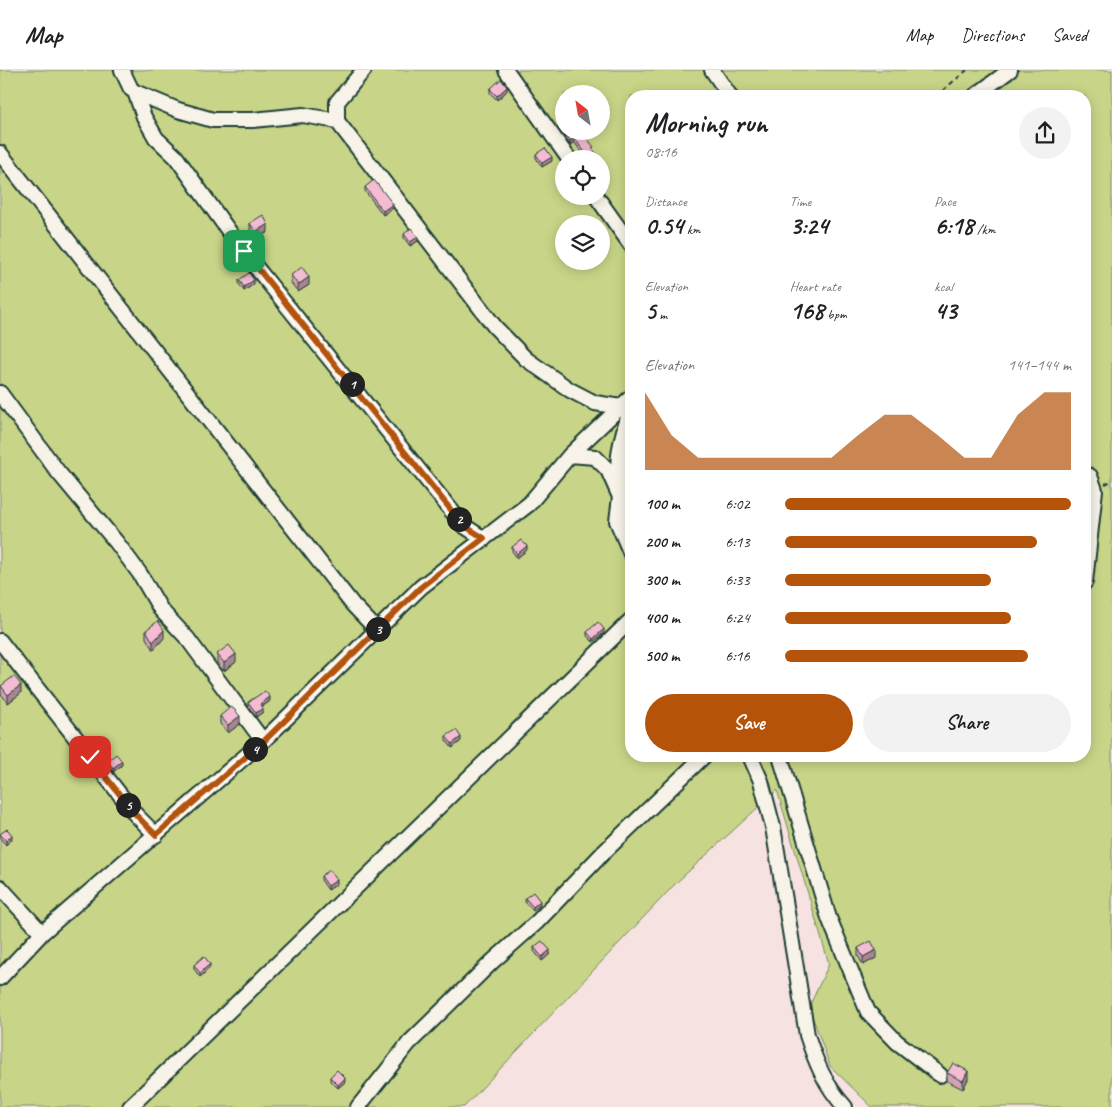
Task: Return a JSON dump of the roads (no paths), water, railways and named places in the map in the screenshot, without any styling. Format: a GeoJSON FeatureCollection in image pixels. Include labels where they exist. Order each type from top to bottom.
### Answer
{"type":"FeatureCollection","features":[{"type":"Feature","properties":{"kind":"street"},"geometry":{"type":"LineString","coordinates":[[122,70],[131,89],[135,92],[178,110],[213,120],[253,120],[303,115],[337,120]]}},
{"type":"Feature","properties":{"kind":"street"},"geometry":{"type":"LineString","coordinates":[[364,70],[337,102],[337,120],[496,327],[526,359],[570,390],[595,403],[625,407]]}},
{"type":"Feature","properties":{"kind":"street"},"geometry":{"type":"LineString","coordinates":[[506,70],[564,150]]}},
{"type":"Feature","properties":{"kind":"street"},"geometry":{"type":"LineString","coordinates":[[712,70],[726,90]]}},
{"type":"Feature","properties":{"kind":"street"},"geometry":{"type":"LineString","coordinates":[[983,90],[1010,70]]}},
{"type":"Feature","properties":{"kind":"street"},"geometry":{"type":"LineString","coordinates":[[135,92],[144,117],[156,138],[176,157],[244,251],[463,525],[484,538]]}},
{"type":"Feature","properties":{"kind":"street"},"geometry":{"type":"LineString","coordinates":[[0,153],[353,605],[377,630]]}},
{"type":"Feature","properties":{"kind":"street"},"geometry":{"type":"LineString","coordinates":[[602,205],[625,237]]}},
{"type":"Feature","properties":{"kind":"street"},"geometry":{"type":"LineString","coordinates":[[1,396],[58,472],[117,543],[140,574],[162,610],[187,638],[263,742]]}},
{"type":"Feature","properties":{"kind":"street"},"geometry":{"type":"LineString","coordinates":[[0,978],[42,933],[263,742],[421,587],[529,504],[570,455],[625,408]]}},
{"type":"Feature","properties":{"kind":"street"},"geometry":{"type":"LineString","coordinates":[[625,414],[619,454],[620,497],[617,521],[625,540]]}},
{"type":"Feature","properties":{"kind":"street"},"geometry":{"type":"LineString","coordinates":[[619,454],[625,464]]}},
{"type":"Feature","properties":{"kind":"street"},"geometry":{"type":"LineString","coordinates":[[570,455],[595,457],[608,470],[625,508]]}},
{"type":"Feature","properties":{"kind":"street"},"geometry":{"type":"LineString","coordinates":[[130,1107],[625,626]]}},
{"type":"Feature","properties":{"kind":"street"},"geometry":{"type":"LineString","coordinates":[[0,641],[136,815],[156,835]]}},
{"type":"Feature","properties":{"kind":"street"},"geometry":{"type":"LineString","coordinates":[[358,1107],[409,1043],[493,960],[537,922],[603,853],[698,762]]}},
{"type":"Feature","properties":{"kind":"street"},"geometry":{"type":"LineString","coordinates":[[753,762],[761,781],[773,827],[807,1036],[816,1064],[831,1092],[845,1107]]}},
{"type":"Feature","properties":{"kind":"street"},"geometry":{"type":"LineString","coordinates":[[782,762],[829,918],[868,1012],[896,1042],[940,1075]]}},
{"type":"Feature","properties":{"kind":"street"},"geometry":{"type":"LineString","coordinates":[[0,887],[42,933]]}}]}
